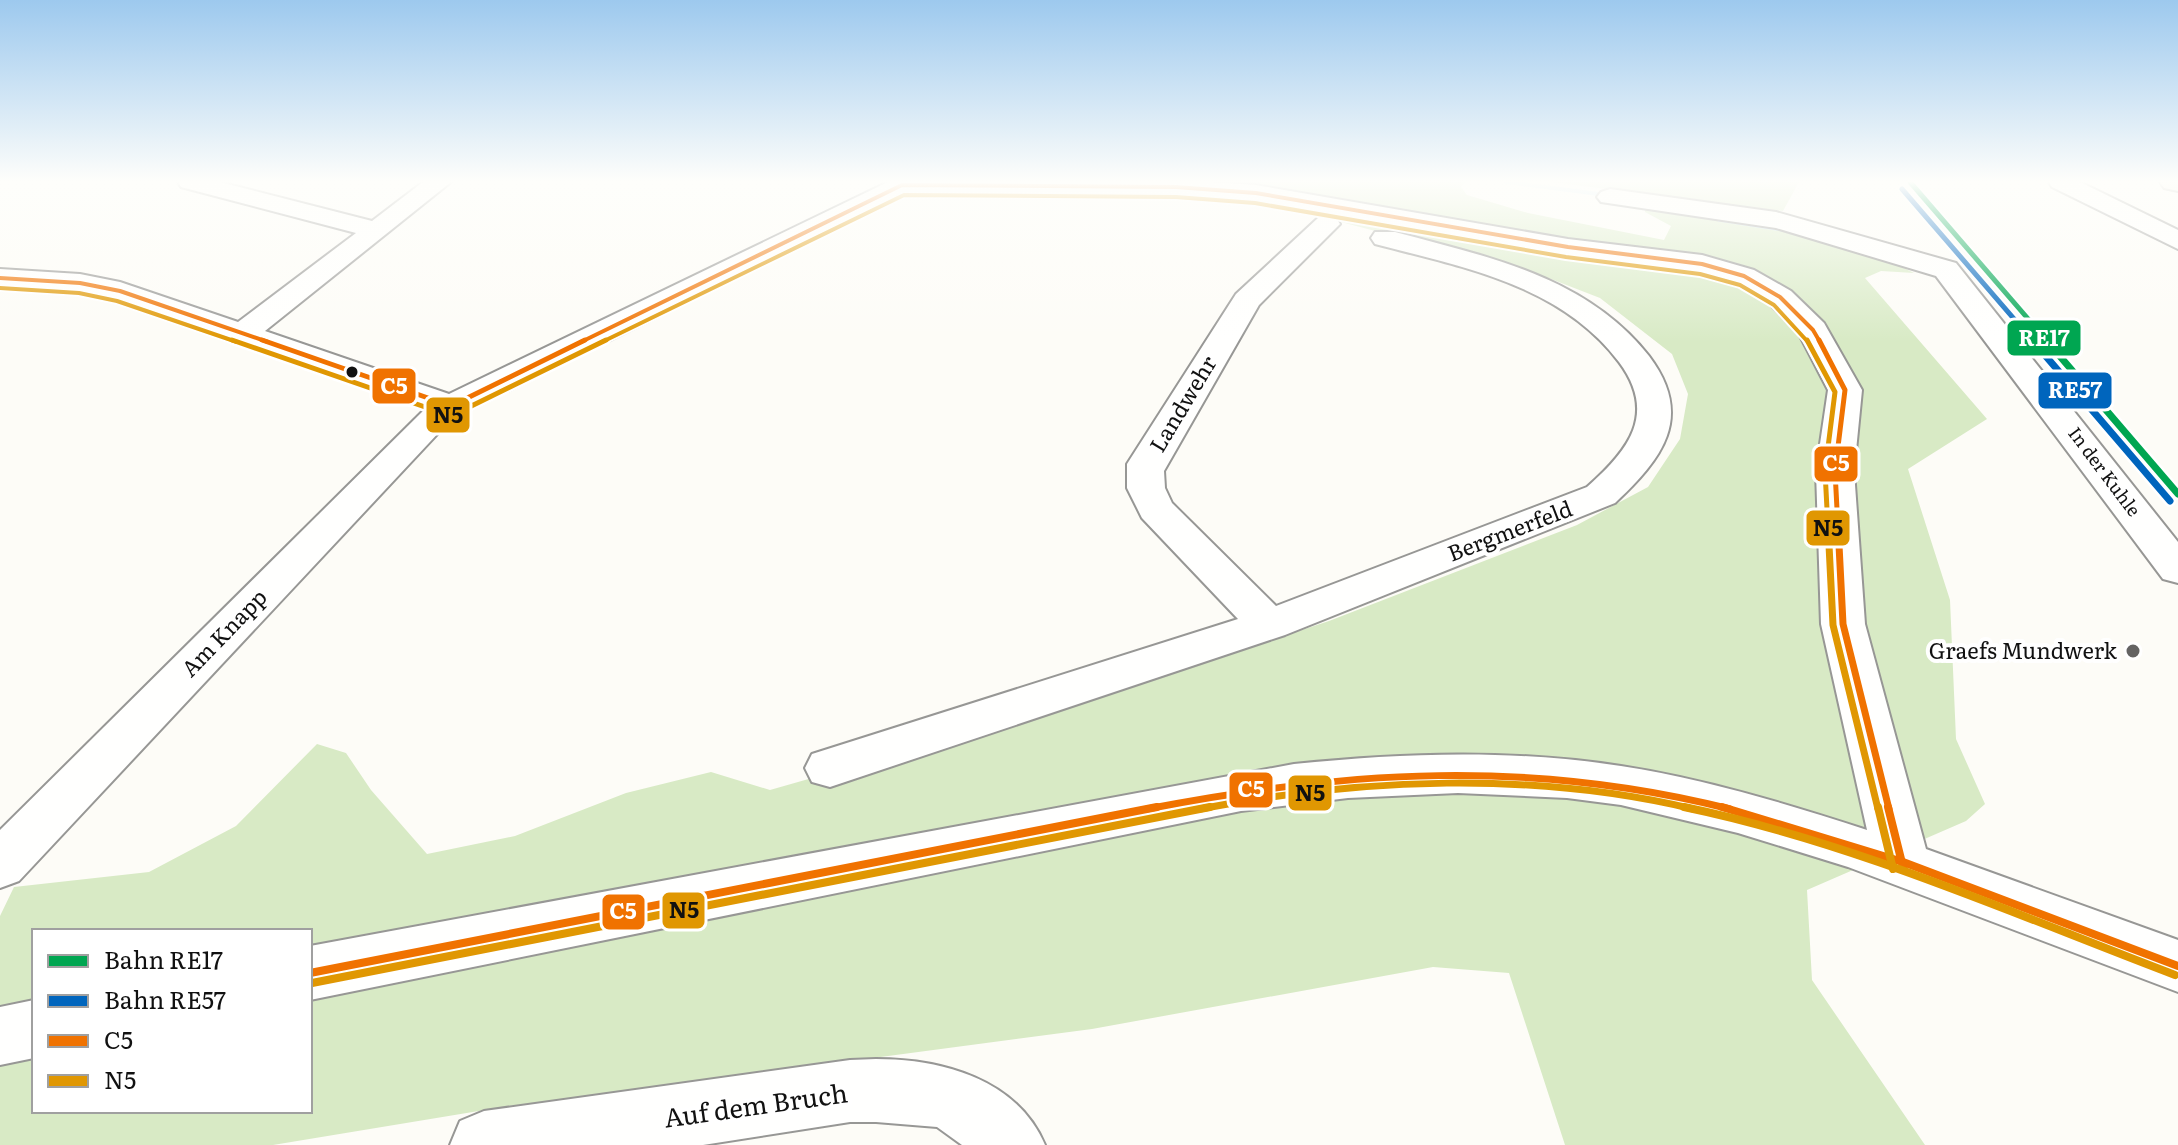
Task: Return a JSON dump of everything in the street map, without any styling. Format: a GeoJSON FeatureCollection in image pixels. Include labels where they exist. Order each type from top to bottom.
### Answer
{"type":"FeatureCollection","features":[{"type":"Feature","properties":{"kind":"street"},"geometry":{"type":"LineString","coordinates":[[244,332],[369,235]]}},
{"type":"Feature","properties":{"kind":"street","name":"Am Knapp"},"geometry":{"type":"LineString","coordinates":[[0,865],[431,421],[451,406],[798,235]]}},
{"type":"Feature","properties":{"kind":"street","name":"Landwehr"},"geometry":{"type":"LineString","coordinates":[[1269,625],[1156,510],[1146,494],[1143,477],[1146,464],[1247,300],[1315,235]]}},
{"type":"Feature","properties":{"kind":"street","name":"Bergmerfeld"},"geometry":{"type":"LineString","coordinates":[[830,768],[1269,625],[1601,495],[1633,467],[1648,445],[1655,426],[1654,399],[1629,350],[1606,324],[1577,304],[1515,276],[1368,235]]}},
{"type":"Feature","properties":{"kind":"street"},"geometry":{"type":"LineString","coordinates":[[1506,235],[1568,247],[1702,264],[1744,276],[1780,297],[1813,330],[1845,390],[1835,471],[1843,624],[1903,867]]}},
{"type":"Feature","properties":{"kind":"street","name":"In der Kuhle"},"geometry":{"type":"LineString","coordinates":[[1835,235],[1886,255],[1946,269],[2178,570]]}},
{"type":"Feature","properties":{"kind":"street"},"geometry":{"type":"LineString","coordinates":[[0,278],[103,287],[244,332],[451,406]]}},
{"type":"Feature","properties":{"kind":"street"},"geometry":{"type":"LineString","coordinates":[[312,973],[1241,791],[1330,777],[1469,773],[1583,781],[1642,790],[1773,821],[2178,966]]}},
{"type":"Feature","properties":{"kind":"street"},"geometry":{"type":"LineString","coordinates":[[0,1036],[32,1029]]}},
{"type":"Feature","properties":{"kind":"street","name":"Auf dem Bruch"},"geometry":{"type":"LineString","coordinates":[[516,1143],[850,1091],[887,1090],[945,1097],[971,1107],[1011,1145]]}},
{"type":"Feature","properties":{"kind":"green space"},"geometry":{"type":"Polygon","coordinates":[[[1392,235],[1641,235],[1664,240],[1666,235],[1815,235],[1850,246],[1914,273],[1881,271],[1865,278],[1987,419],[1908,469],[1950,600],[1956,739],[1985,804],[1966,821],[1807,890],[1812,980],[1925,1145],[1565,1145],[1509,973],[1433,967],[1092,1029],[503,1107],[273,1145],[0,1145],[0,916],[14,887],[149,872],[236,826],[317,744],[346,753],[371,790],[427,854],[515,836],[626,793],[711,772],[770,790],[1120,690],[1329,621],[1577,525],[1648,487],[1680,439],[1688,394],[1672,354],[1600,298],[1551,279],[1392,235]]]}},
{"type":"Feature","properties":{"kind":"rail line","name":"RE57"},"geometry":{"type":"LineString","coordinates":[[1942,235],[2170,501]]}},
{"type":"Feature","properties":{"kind":"rail line","name":"RE17"},"geometry":{"type":"LineString","coordinates":[[1956,235],[2178,494]]}},
{"type":"Feature","properties":{"kind":"transit line","name":"C5"},"geometry":{"type":"LineString","coordinates":[[0,278],[80,283],[120,291],[451,406],[799,235]]}},
{"type":"Feature","properties":{"kind":"transit line","name":"N5"},"geometry":{"type":"LineString","coordinates":[[0,288],[79,293],[117,301],[451,416],[821,235]]}},
{"type":"Feature","properties":{"kind":"transit line","name":"N5"},"geometry":{"type":"LineString","coordinates":[[1442,235],[1566,257],[1700,274],[1740,285],[1774,305],[1805,336],[1835,392],[1825,471],[1833,625],[1893,869]]}},
{"type":"Feature","properties":{"kind":"transit line","name":"C5"},"geometry":{"type":"LineString","coordinates":[[1501,235],[1702,264],[1744,276],[1780,297],[1813,330],[1845,390],[1835,471],[1843,624],[1903,867]]}},
{"type":"Feature","properties":{"kind":"transit line","name":"C5"},"geometry":{"type":"LineString","coordinates":[[312,973],[1241,791],[1336,780],[1431,774],[1573,779],[1693,800],[1763,818],[1903,862],[2178,966]]}},
{"type":"Feature","properties":{"kind":"transit line","name":"N5"},"geometry":{"type":"LineString","coordinates":[[312,983],[1243,801],[1336,790],[1430,785],[1570,789],[1688,808],[1759,826],[1900,871],[2175,975]]}},
{"type":"Feature","properties":{"kind":"place","name":"Graefs Mundwerk"},"geometry":{"type":"Point","coordinates":[2133,651]}}]}
